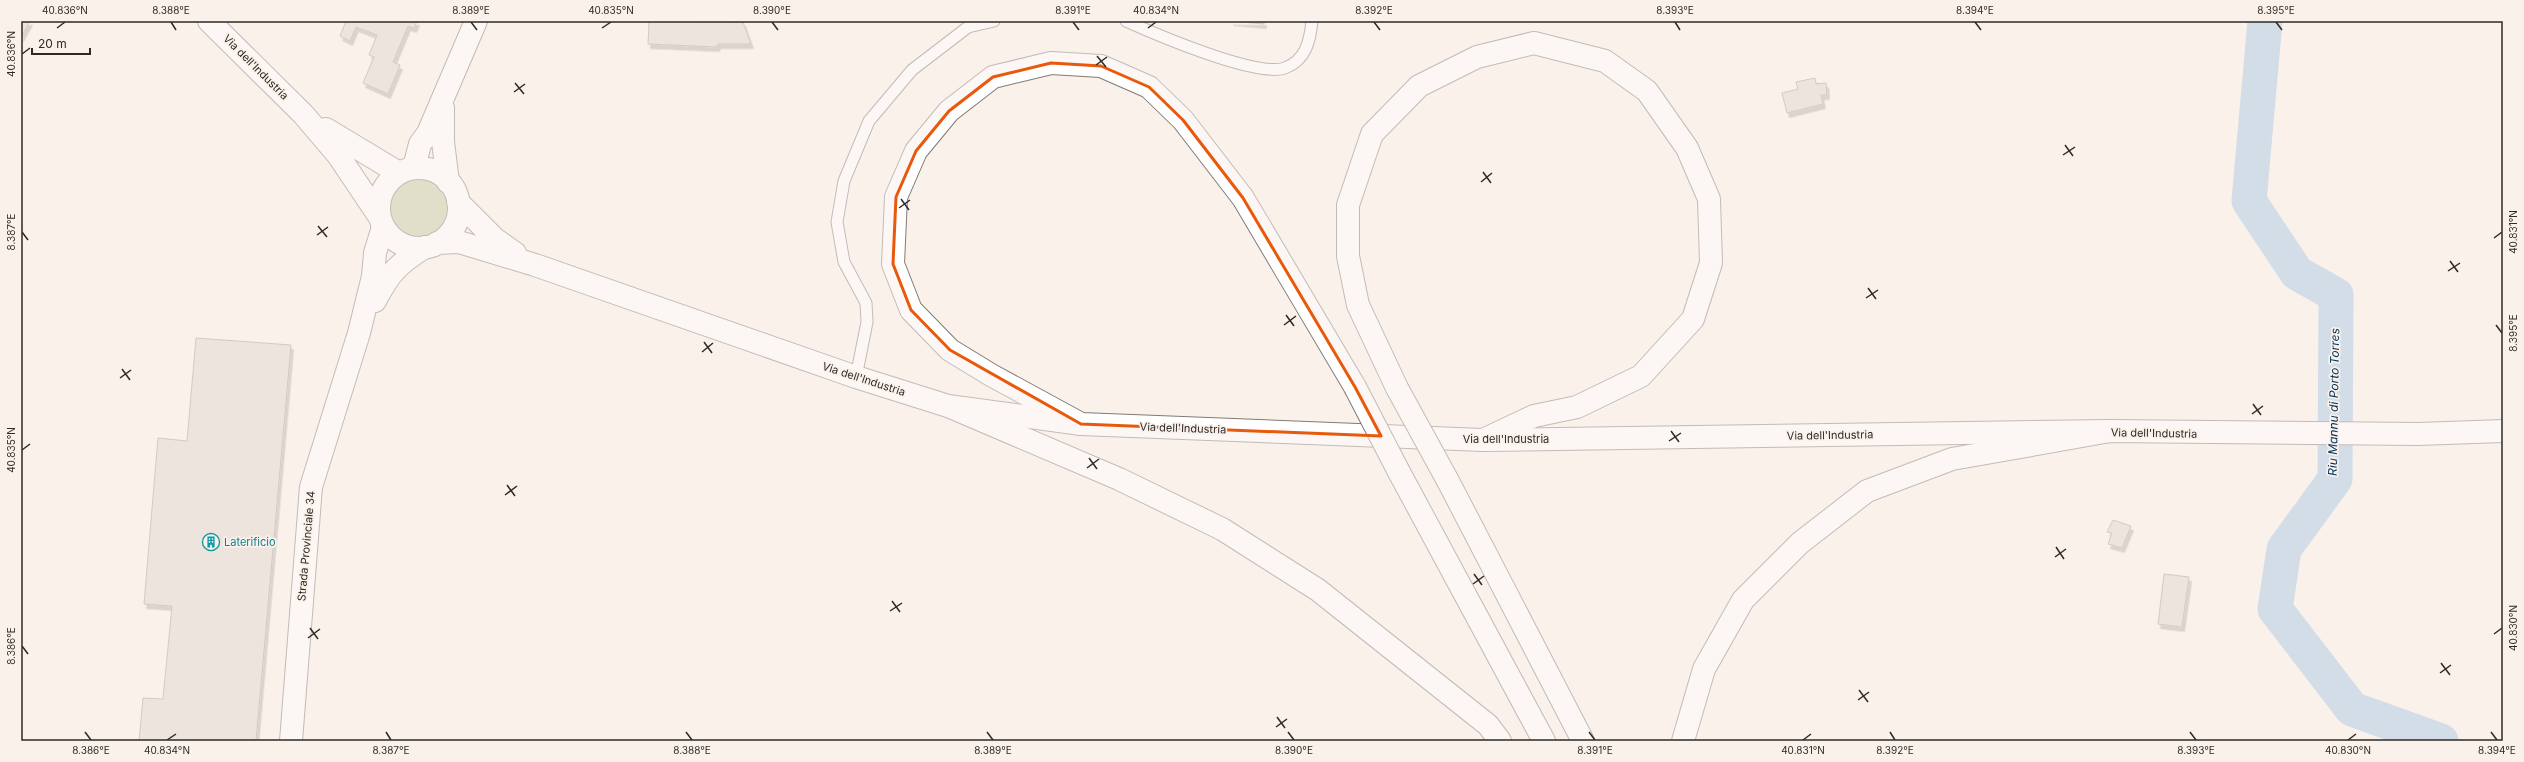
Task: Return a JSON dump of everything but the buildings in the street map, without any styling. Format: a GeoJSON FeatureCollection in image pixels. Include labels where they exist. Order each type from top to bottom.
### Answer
{"type":"FeatureCollection","features":[{"type":"Feature","properties":{"kind":"main road","name":"Via dell'Industria"},"geometry":{"type":"LineString","coordinates":[[209,21],[303,114],[338,155],[381,221]]}},
{"type":"Feature","properties":{"kind":"main road"},"geometry":{"type":"LineString","coordinates":[[407,171],[420,144],[428,133],[476,21]]}},
{"type":"Feature","properties":{"kind":"main road"},"geometry":{"type":"LineString","coordinates":[[1483,440],[1534,416],[1577,407],[1641,376],[1693,319],[1711,263],[1709,199],[1687,148],[1647,92],[1605,61],[1534,43],[1477,57],[1419,86],[1372,134],[1348,205],[1348,256],[1358,305],[1397,388],[1448,481],[1583,741]]}},
{"type":"Feature","properties":{"kind":"main road"},"geometry":{"type":"LineString","coordinates":[[1081,424],[991,375],[950,350],[911,310],[893,264],[896,197],[916,151],[949,111],[993,77],[1051,63],[1101,66],[1149,87],[1183,120],[1243,198],[1355,387],[1399,472],[1544,741]]}},
{"type":"Feature","properties":{"kind":"main road"},"geometry":{"type":"LineString","coordinates":[[359,333],[386,278],[398,264],[445,238],[456,221],[458,202],[448,182],[442,115],[448,88]]}},
{"type":"Feature","properties":{"kind":"main road","name":"Via dell'Industria"},"geometry":{"type":"LineString","coordinates":[[303,114],[344,142],[407,171]]}},
{"type":"Feature","properties":{"kind":"main road"},"geometry":{"type":"LineString","coordinates":[[359,333],[373,276],[375,253],[381,221],[381,196],[391,179],[407,171],[433,171],[448,182]]}},
{"type":"Feature","properties":{"kind":"main road","name":"Via dell'Industria"},"geometry":{"type":"LineString","coordinates":[[458,202],[495,239],[535,265]]}},
{"type":"Feature","properties":{"kind":"main road"},"geometry":{"type":"LineString","coordinates":[[381,221],[389,235],[400,243],[415,248],[431,245]]}},
{"type":"Feature","properties":{"kind":"main road","name":"Via dell'Industria"},"geometry":{"type":"LineString","coordinates":[[431,245],[459,242],[535,265],[856,377],[948,406],[1081,424],[1483,440],[2110,432],[2158,434],[2418,434],[2503,431]]}},
{"type":"Feature","properties":{"kind":"main road","name":"Strada Provinciale 34"},"geometry":{"type":"LineString","coordinates":[[291,741],[311,487],[359,333]]}},
{"type":"Feature","properties":{"kind":"main road"},"geometry":{"type":"LineString","coordinates":[[948,406],[1119,479],[1222,529],[1318,590],[1488,726],[1500,741]]}},
{"type":"Feature","properties":{"kind":"main road"},"geometry":{"type":"LineString","coordinates":[[1683,741],[1704,669],[1743,600],[1800,543],[1867,492],[1952,459],[2110,432]]}},
{"type":"Feature","properties":{"kind":"lane"},"geometry":{"type":"LineString","coordinates":[[856,377],[867,322],[866,303],[844,262],[837,222],[844,181],[869,122],[912,70],[968,27],[994,21]]}},
{"type":"Feature","properties":{"kind":"lane"},"geometry":{"type":"LineString","coordinates":[[1126,21],[1167,39],[1255,67],[1275,70],[1294,63],[1301,57],[1311,38],[1312,21]]}},
{"type":"Feature","properties":{"kind":"highlighted area"},"geometry":{"type":"Polygon","coordinates":[[[1051,63],[1101,66],[1149,87],[1183,120],[1243,198],[1355,387],[1381,436],[1081,424],[950,350],[911,310],[893,264],[896,197],[916,151],[949,111],[993,77],[1051,63]]]}},
{"type":"Feature","properties":{"kind":"green space"},"geometry":{"type":"Polygon","coordinates":[[[411,175],[423,175],[440,184],[447,195],[449,207],[447,219],[440,230],[423,239],[411,239],[399,234],[390,225],[385,213],[385,201],[390,189],[399,180],[411,175]]]}},
{"type":"Feature","properties":{"kind":"waterway","name":"Riu Mannu di Porto Torres"},"geometry":{"type":"LineString","coordinates":[[2265,21],[2249,201],[2297,273],[2336,295],[2335,479],[2284,549],[2275,609],[2352,709],[2441,741]]}},
{"type":"Feature","properties":{"kind":"place","name":"Laterificio"},"geometry":{"type":"Point","coordinates":[211,542]}}]}
